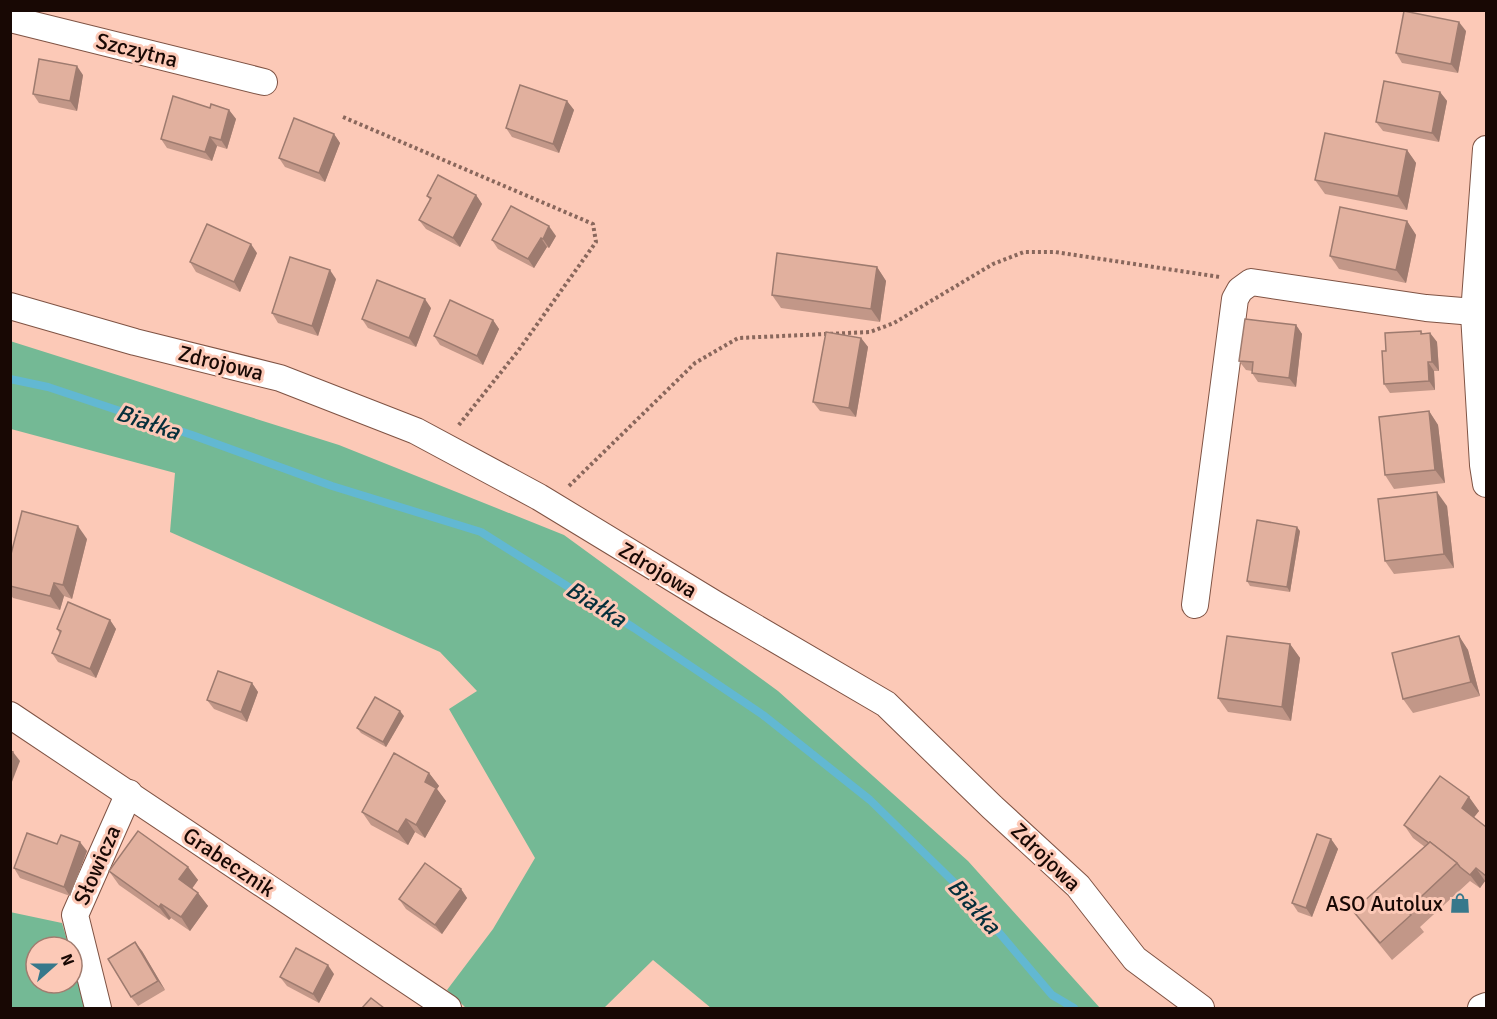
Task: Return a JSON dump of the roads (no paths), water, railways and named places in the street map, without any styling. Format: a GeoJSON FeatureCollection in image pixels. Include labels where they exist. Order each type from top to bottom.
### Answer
{"type":"FeatureCollection","features":[{"type":"Feature","properties":{"kind":"street","name":"Szczytna"},"geometry":{"type":"LineString","coordinates":[[10,19],[264,82]]}},
{"type":"Feature","properties":{"kind":"street"},"geometry":{"type":"LineString","coordinates":[[1486,149],[1480,313],[1483,465],[1486,484]]}},
{"type":"Feature","properties":{"kind":"street"},"geometry":{"type":"LineString","coordinates":[[1195,604],[1235,298],[1240,290],[1251,282],[1426,308],[1480,313]]}},
{"type":"Feature","properties":{"kind":"street","name":"Zdrojowa"},"geometry":{"type":"LineString","coordinates":[[10,306],[135,342],[280,378],[416,431],[550,505],[886,704],[992,807],[1078,886],[1135,959],[1201,1008]]}},
{"type":"Feature","properties":{"kind":"street","name":"Grabecznik"},"geometry":{"type":"LineString","coordinates":[[10,716],[129,793],[325,928],[448,1008]]}},
{"type":"Feature","properties":{"kind":"street","name":"Słowicza"},"geometry":{"type":"LineString","coordinates":[[98,1008],[75,915],[129,793]]}},
{"type":"Feature","properties":{"kind":"street"},"geometry":{"type":"LineString","coordinates":[[1481,1008],[1486,1006]]}},
{"type":"Feature","properties":{"kind":"waterway","name":"Białka"},"geometry":{"type":"LineString","coordinates":[[10,379],[48,387],[192,435],[332,486],[481,532],[634,628],[763,715],[870,800],[968,896],[1052,995],[1074,1008]]}},
{"type":"Feature","properties":{"kind":"place","name":"ASO Autolux"},"geometry":{"type":"Point","coordinates":[1460,903]}}]}
